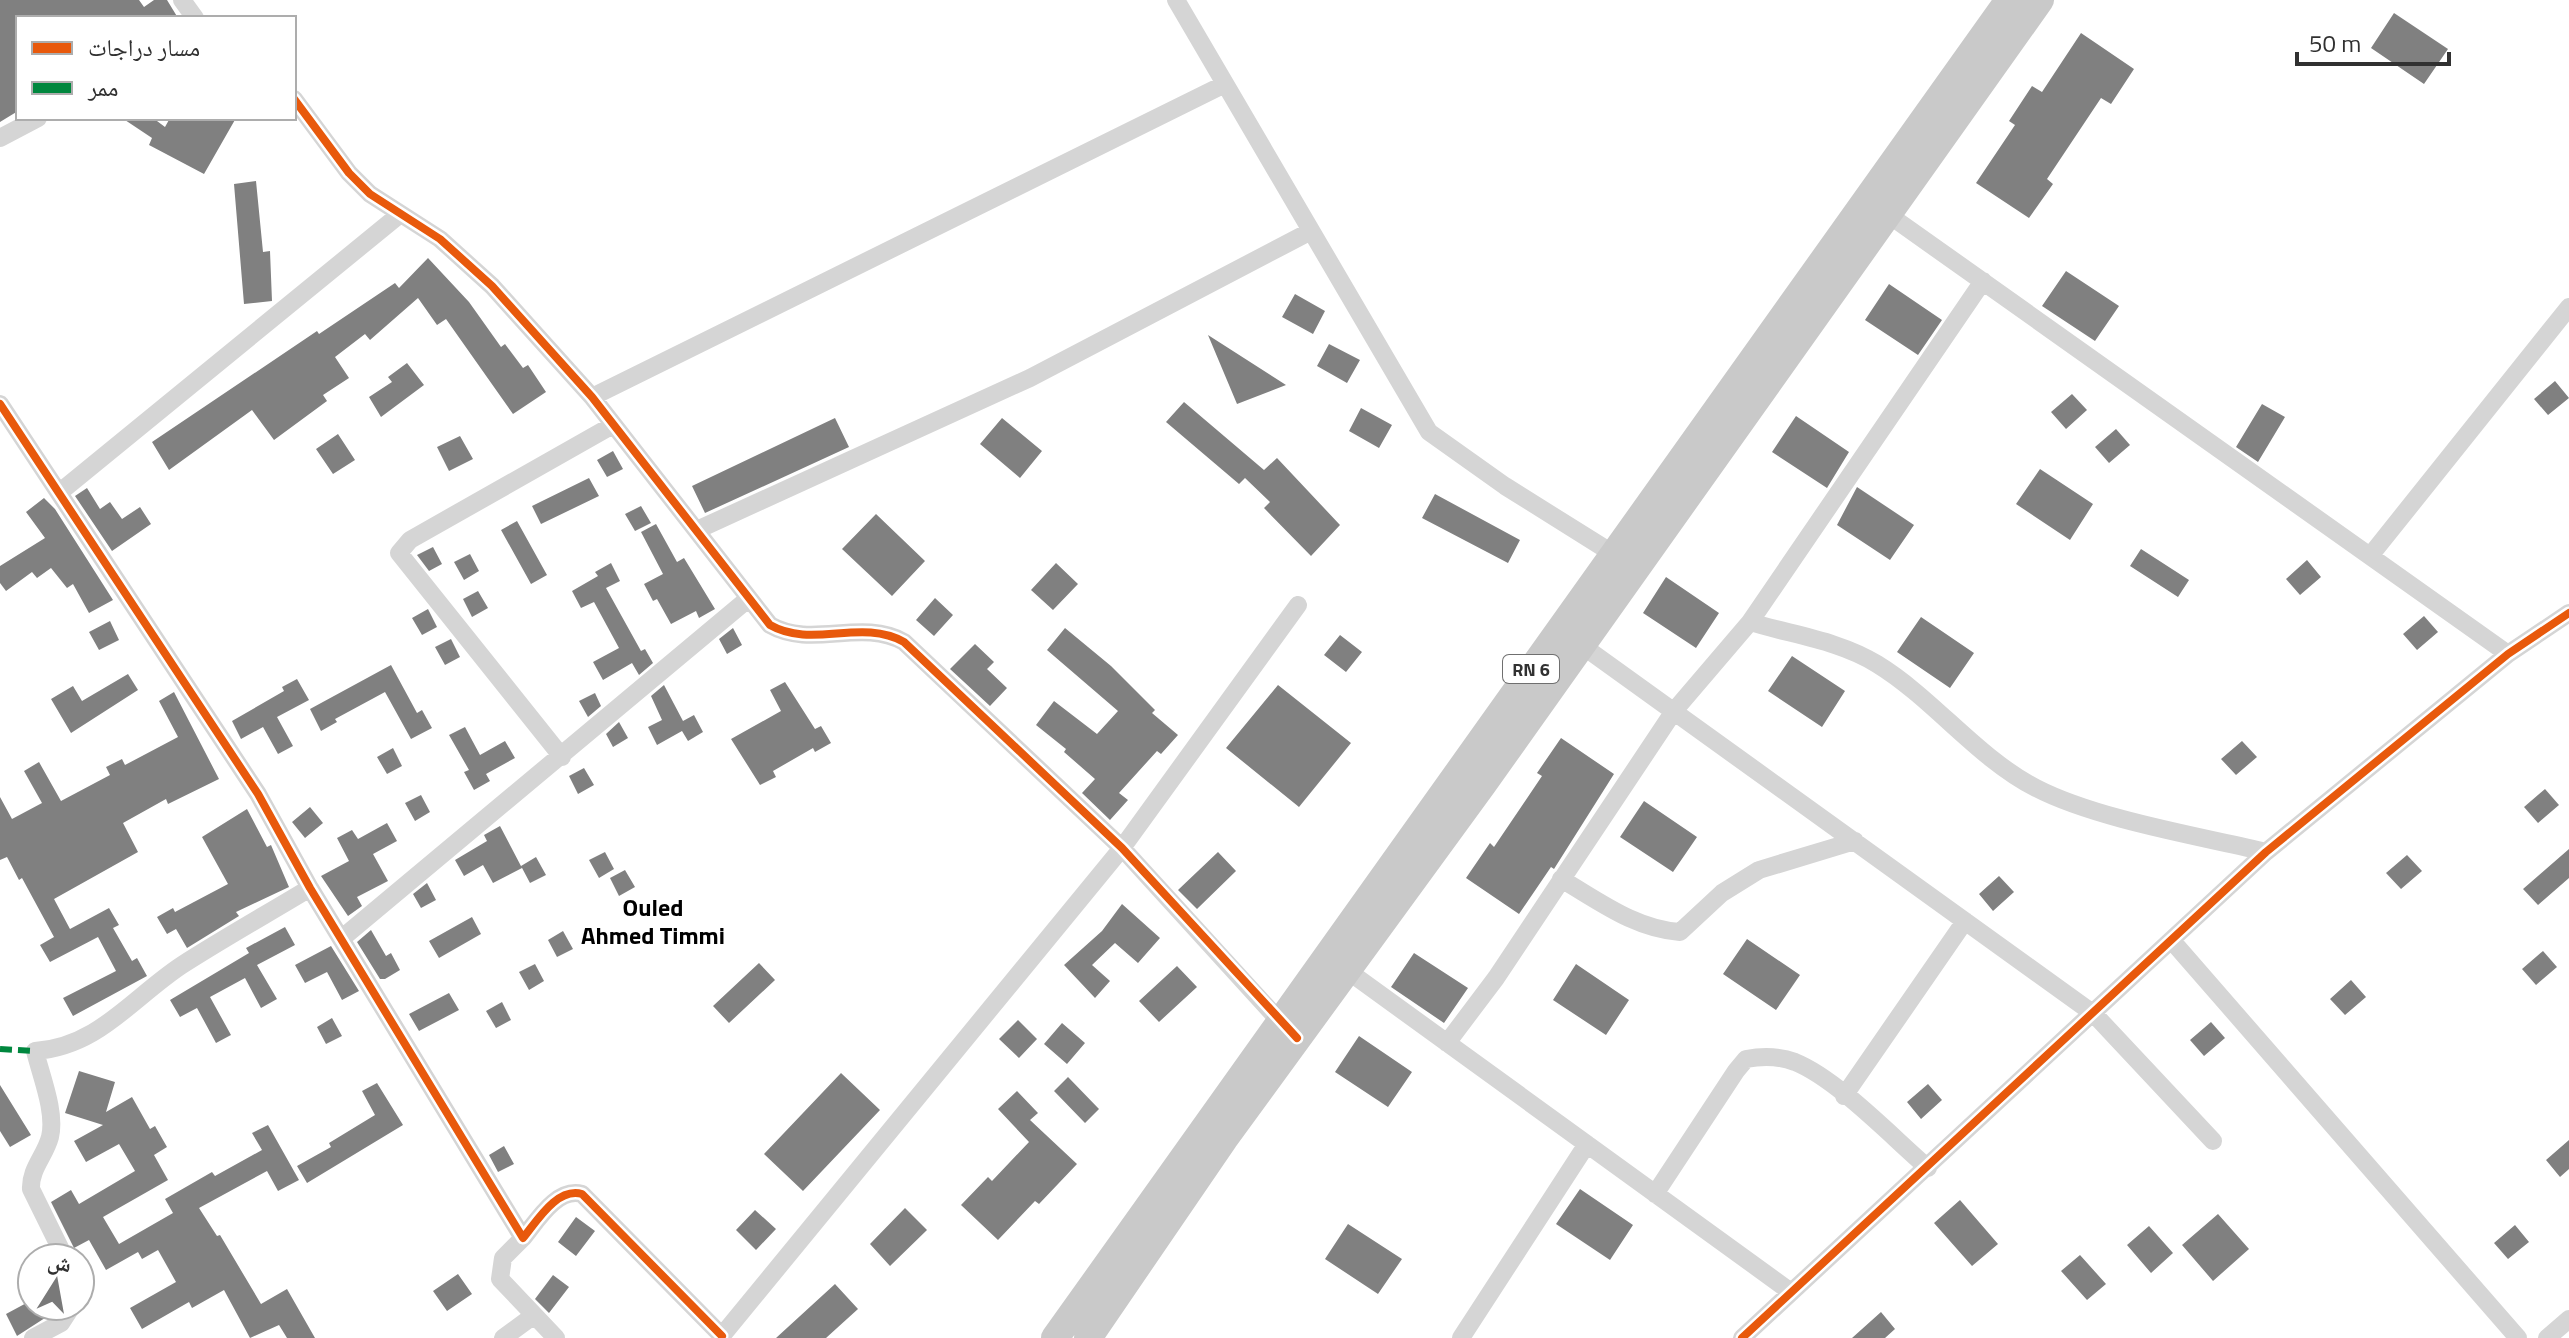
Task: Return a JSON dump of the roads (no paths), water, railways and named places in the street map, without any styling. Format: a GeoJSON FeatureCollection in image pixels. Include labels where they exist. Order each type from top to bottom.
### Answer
{"type":"FeatureCollection","features":[{"type":"Feature","properties":{"kind":"main road","name":"RN 6"},"geometry":{"type":"LineString","coordinates":[[1088,1338],[1289,1030],[1612,553],[2009,0]]}},
{"type":"Feature","properties":{"kind":"main road","name":"RN 6"},"geometry":{"type":"LineString","coordinates":[[1055,1338],[1289,1030],[1348,971],[2040,0]]}},
{"type":"Feature","properties":{"kind":"street"},"geometry":{"type":"LineString","coordinates":[[1176,0],[1429,432],[1505,486],[1612,553]]}},
{"type":"Feature","properties":{"kind":"street"},"geometry":{"type":"LineString","coordinates":[[592,397],[1225,84]]}},
{"type":"Feature","properties":{"kind":"street"},"geometry":{"type":"LineString","coordinates":[[296,102],[349,173],[399,215],[440,239],[492,286],[592,397],[770,625],[782,632],[803,636],[869,631],[889,634],[904,642],[1122,848],[1289,1030]]}},
{"type":"Feature","properties":{"kind":"street"},"geometry":{"type":"LineString","coordinates":[[0,138],[34,120]]}},
{"type":"Feature","properties":{"kind":"street"},"geometry":{"type":"LineString","coordinates":[[60,492],[399,215]]}},
{"type":"Feature","properties":{"kind":"street"},"geometry":{"type":"LineString","coordinates":[[1889,215],[2508,654]]}},
{"type":"Feature","properties":{"kind":"street"},"geometry":{"type":"LineString","coordinates":[[697,530],[1030,378],[1311,231]]}},
{"type":"Feature","properties":{"kind":"street"},"geometry":{"type":"LineString","coordinates":[[1447,1043],[1674,711],[1750,622],[1983,281]]}},
{"type":"Feature","properties":{"kind":"street"},"geometry":{"type":"LineString","coordinates":[[2370,556],[2569,307]]}},
{"type":"Feature","properties":{"kind":"street"},"geometry":{"type":"LineString","coordinates":[[0,404],[226,743],[310,888],[523,1238]]}},
{"type":"Feature","properties":{"kind":"street"},"geometry":{"type":"LineString","coordinates":[[562,757],[399,553],[410,540],[613,425]]}},
{"type":"Feature","properties":{"kind":"street"},"geometry":{"type":"LineString","coordinates":[[341,939],[748,599]]}},
{"type":"Feature","properties":{"kind":"street"},"geometry":{"type":"LineString","coordinates":[[556,1338],[533,1316],[499,1274],[503,1258],[556,1201],[570,1192],[582,1194],[721,1337],[911,1101],[1122,848],[1298,605]]}},
{"type":"Feature","properties":{"kind":"street"},"geometry":{"type":"LineString","coordinates":[[1744,1337],[2173,942],[2266,852],[2508,654],[2569,613]]}},
{"type":"Feature","properties":{"kind":"street"},"geometry":{"type":"LineString","coordinates":[[1750,622],[1846,649],[1878,665],[2009,771],[2037,789],[2108,813],[2266,852]]}},
{"type":"Feature","properties":{"kind":"street"},"geometry":{"type":"LineString","coordinates":[[1580,644],[2094,1014],[2213,1141]]}},
{"type":"Feature","properties":{"kind":"street"},"geometry":{"type":"LineString","coordinates":[[1561,879],[1630,920],[1647,927],[1680,932],[1722,893],[1759,870],[1855,841]]}},
{"type":"Feature","properties":{"kind":"street"},"geometry":{"type":"LineString","coordinates":[[57,1242],[31,1189],[30,1176],[50,1138],[52,1124],[35,1051],[57,1050],[79,1043],[112,1021],[179,967],[310,888]]}},
{"type":"Feature","properties":{"kind":"street"},"geometry":{"type":"LineString","coordinates":[[1844,1096],[1965,921]]}},
{"type":"Feature","properties":{"kind":"street"},"geometry":{"type":"LineString","coordinates":[[2173,942],[2518,1338]]}},
{"type":"Feature","properties":{"kind":"street"},"geometry":{"type":"LineString","coordinates":[[1348,971],[1791,1292]]}},
{"type":"Feature","properties":{"kind":"street"},"geometry":{"type":"LineString","coordinates":[[1655,1194],[1746,1059],[1765,1056],[1795,1062],[1844,1096],[1928,1168]]}},
{"type":"Feature","properties":{"kind":"street"},"geometry":{"type":"LineString","coordinates":[[1461,1338],[1587,1144]]}},
{"type":"Feature","properties":{"kind":"street"},"geometry":{"type":"LineString","coordinates":[[503,1338],[533,1316]]}},
{"type":"Feature","properties":{"kind":"street"},"geometry":{"type":"LineString","coordinates":[[2547,1338],[2569,1319]]}},
{"type":"Feature","properties":{"kind":"street"},"geometry":{"type":"LineString","coordinates":[[33,1338],[62,1322]]}},
{"type":"Feature","properties":{"kind":"district","name":"Ouled Ahmed Timmi"},"geometry":{"type":"Point","coordinates":[653,921]}}]}
